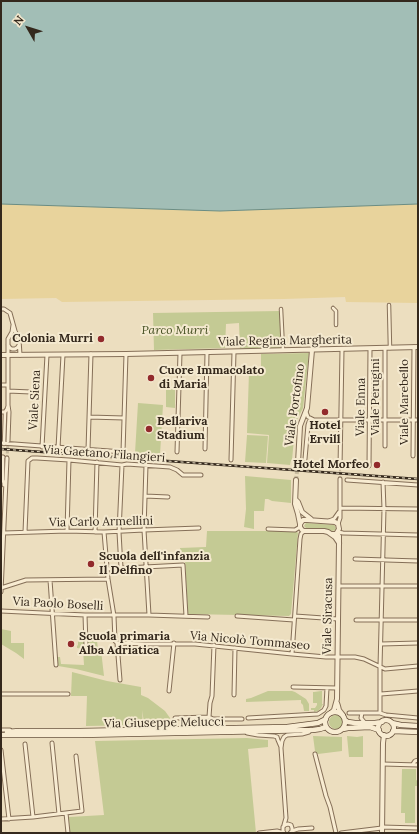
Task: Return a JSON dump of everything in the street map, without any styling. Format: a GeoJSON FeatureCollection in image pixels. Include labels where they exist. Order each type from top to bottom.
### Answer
{"type":"FeatureCollection","features":[{"type":"Feature","properties":{"kind":"main road"},"geometry":{"type":"LineString","coordinates":[[418,726],[400,725],[387,720],[375,723],[348,722],[338,712],[328,715],[325,723],[326,727],[333,732],[348,728],[370,727],[379,730],[384,735],[390,734],[393,731],[418,732]]}},
{"type":"Feature","properties":{"kind":"main road"},"geometry":{"type":"LineString","coordinates":[[343,729],[345,726],[344,717]]}},
{"type":"Feature","properties":{"kind":"main road","name":"Via Giuseppe Melucci"},"geometry":{"type":"LineString","coordinates":[[1,732],[275,727],[318,723],[326,719]]}},
{"type":"Feature","properties":{"kind":"main road"},"geometry":{"type":"LineString","coordinates":[[379,730],[379,726],[382,722]]}},
{"type":"Feature","properties":{"kind":"main road"},"geometry":{"type":"LineString","coordinates":[[392,723],[394,727],[393,731]]}},
{"type":"Feature","properties":{"kind":"main road","name":"Via Giuseppe Melucci"},"geometry":{"type":"LineString","coordinates":[[1,732],[82,735],[320,730],[326,727]]}},
{"type":"Feature","properties":{"kind":"street"},"geometry":{"type":"LineString","coordinates":[[387,348],[389,305]]}},
{"type":"Feature","properties":{"kind":"street"},"geometry":{"type":"LineString","coordinates":[[333,308],[336,311],[336,325]]}},
{"type":"Feature","properties":{"kind":"street"},"geometry":{"type":"LineString","coordinates":[[1,309],[7,310],[10,313],[16,335],[18,337],[20,355]]}},
{"type":"Feature","properties":{"kind":"street"},"geometry":{"type":"LineString","coordinates":[[281,310],[283,351]]}},
{"type":"Feature","properties":{"kind":"street"},"geometry":{"type":"LineString","coordinates":[[5,443],[9,412],[8,340],[13,325]]}},
{"type":"Feature","properties":{"kind":"street"},"geometry":{"type":"LineString","coordinates":[[8,340],[12,336],[18,337]]}},
{"type":"Feature","properties":{"kind":"street"},"geometry":{"type":"LineString","coordinates":[[8,345],[10,348],[15,349],[19,344]]}},
{"type":"Feature","properties":{"kind":"street","name":"Viale Regina Margherita"},"geometry":{"type":"LineString","coordinates":[[1,355],[207,353],[416,347]]}},
{"type":"Feature","properties":{"kind":"street","name":"Viale Marebello"},"geometry":{"type":"LineString","coordinates":[[414,456],[416,347]]}},
{"type":"Feature","properties":{"kind":"street","name":"Viale Perugini"},"geometry":{"type":"LineString","coordinates":[[385,446],[387,348]]}},
{"type":"Feature","properties":{"kind":"street","name":"Viale Enna"},"geometry":{"type":"LineString","coordinates":[[369,466],[370,349]]}},
{"type":"Feature","properties":{"kind":"street","name":"Viale Portofino"},"geometry":{"type":"LineString","coordinates":[[298,463],[300,426],[306,412],[308,400],[312,350]]}},
{"type":"Feature","properties":{"kind":"street"},"geometry":{"type":"LineString","coordinates":[[340,468],[342,350]]}},
{"type":"Feature","properties":{"kind":"street"},"geometry":{"type":"LineString","coordinates":[[231,460],[234,352]]}},
{"type":"Feature","properties":{"kind":"street"},"geometry":{"type":"LineString","coordinates":[[177,452],[180,353]]}},
{"type":"Feature","properties":{"kind":"street"},"geometry":{"type":"LineString","coordinates":[[205,449],[207,353]]}},
{"type":"Feature","properties":{"kind":"street"},"geometry":{"type":"LineString","coordinates":[[88,450],[91,354]]}},
{"type":"Feature","properties":{"kind":"street"},"geometry":{"type":"LineString","coordinates":[[5,443],[123,452],[126,354]]}},
{"type":"Feature","properties":{"kind":"street","name":"Viale Siena"},"geometry":{"type":"LineString","coordinates":[[42,447],[47,355]]}},
{"type":"Feature","properties":{"kind":"street"},"geometry":{"type":"LineString","coordinates":[[58,448],[63,355]]}},
{"type":"Feature","properties":{"kind":"street"},"geometry":{"type":"LineString","coordinates":[[1,386],[8,385]]}},
{"type":"Feature","properties":{"kind":"street"},"geometry":{"type":"LineString","coordinates":[[8,391],[31,392]]}},
{"type":"Feature","properties":{"kind":"street"},"geometry":{"type":"LineString","coordinates":[[5,443],[3,413],[6,411],[8,405]]}},
{"type":"Feature","properties":{"kind":"street"},"geometry":{"type":"LineString","coordinates":[[306,412],[308,417],[314,420],[418,420]]}},
{"type":"Feature","properties":{"kind":"street"},"geometry":{"type":"LineString","coordinates":[[5,443],[10,413]]}},
{"type":"Feature","properties":{"kind":"street"},"geometry":{"type":"LineString","coordinates":[[89,417],[124,418]]}},
{"type":"Feature","properties":{"kind":"street","name":"Viale Portofino"},"geometry":{"type":"LineString","coordinates":[[305,459],[308,425],[309,422],[314,420]]}},
{"type":"Feature","properties":{"kind":"street"},"geometry":{"type":"LineString","coordinates":[[2,457],[2,480],[4,482],[5,493]]}},
{"type":"Feature","properties":{"kind":"street"},"geometry":{"type":"LineString","coordinates":[[1,592],[4,533],[2,524],[7,458]]}},
{"type":"Feature","properties":{"kind":"street","name":"Via Gaetano Filangieri"},"geometry":{"type":"LineString","coordinates":[[25,532],[28,461],[32,458],[170,467],[182,474],[201,475]]}},
{"type":"Feature","properties":{"kind":"street"},"geometry":{"type":"LineString","coordinates":[[67,531],[69,460]]}},
{"type":"Feature","properties":{"kind":"street"},"geometry":{"type":"LineString","coordinates":[[95,532],[97,462]]}},
{"type":"Feature","properties":{"kind":"street"},"geometry":{"type":"LineString","coordinates":[[121,568],[119,532],[122,465]]}},
{"type":"Feature","properties":{"kind":"street"},"geometry":{"type":"LineString","coordinates":[[146,465],[144,530],[149,615]]}},
{"type":"Feature","properties":{"kind":"street"},"geometry":{"type":"LineString","coordinates":[[268,529],[295,530],[305,520],[328,521],[338,524],[340,518],[340,479]]}},
{"type":"Feature","properties":{"kind":"street"},"geometry":{"type":"LineString","coordinates":[[296,480],[295,504],[302,530],[324,531],[335,537],[339,544]]}},
{"type":"Feature","properties":{"kind":"street"},"geometry":{"type":"LineString","coordinates":[[347,480],[418,485]]}},
{"type":"Feature","properties":{"kind":"street"},"geometry":{"type":"LineString","coordinates":[[380,713],[384,509],[383,482]]}},
{"type":"Feature","properties":{"kind":"street"},"geometry":{"type":"LineString","coordinates":[[145,496],[168,497]]}},
{"type":"Feature","properties":{"kind":"street"},"geometry":{"type":"LineString","coordinates":[[296,500],[302,512],[312,520]]}},
{"type":"Feature","properties":{"kind":"street"},"geometry":{"type":"LineString","coordinates":[[340,509],[418,509]]}},
{"type":"Feature","properties":{"kind":"street"},"geometry":{"type":"LineString","coordinates":[[328,521],[337,516],[340,509]]}},
{"type":"Feature","properties":{"kind":"street","name":"Viale Siracusa"},"geometry":{"type":"LineString","coordinates":[[331,713],[334,710],[337,688],[339,586],[338,524]]}},
{"type":"Feature","properties":{"kind":"street","name":"Via Carlo Armellini"},"geometry":{"type":"LineString","coordinates":[[4,533],[67,531],[119,532],[199,528]]}},
{"type":"Feature","properties":{"kind":"street"},"geometry":{"type":"LineString","coordinates":[[292,654],[300,539],[301,534],[304,531]]}},
{"type":"Feature","properties":{"kind":"street"},"geometry":{"type":"LineString","coordinates":[[104,532],[120,680]]}},
{"type":"Feature","properties":{"kind":"street"},"geometry":{"type":"LineString","coordinates":[[331,534],[339,532],[383,535],[418,535]]}},
{"type":"Feature","properties":{"kind":"street"},"geometry":{"type":"LineString","coordinates":[[355,560],[418,561]]}},
{"type":"Feature","properties":{"kind":"street"},"geometry":{"type":"LineString","coordinates":[[107,569],[183,566],[186,616]]}},
{"type":"Feature","properties":{"kind":"street"},"geometry":{"type":"LineString","coordinates":[[1,588],[26,580],[108,579]]}},
{"type":"Feature","properties":{"kind":"street"},"geometry":{"type":"LineString","coordinates":[[50,580],[56,665]]}},
{"type":"Feature","properties":{"kind":"street"},"geometry":{"type":"LineString","coordinates":[[339,586],[418,586]]}},
{"type":"Feature","properties":{"kind":"street","name":"Via Paolo Boselli"},"geometry":{"type":"LineString","coordinates":[[1,610],[53,614],[208,617]]}},
{"type":"Feature","properties":{"kind":"street"},"geometry":{"type":"LineString","coordinates":[[85,615],[86,645]]}},
{"type":"Feature","properties":{"kind":"street"},"geometry":{"type":"LineString","coordinates":[[237,616],[338,619]]}},
{"type":"Feature","properties":{"kind":"street"},"geometry":{"type":"LineString","coordinates":[[356,620],[418,620]]}},
{"type":"Feature","properties":{"kind":"street","name":"Via Nicolò Tommaseo"},"geometry":{"type":"LineString","coordinates":[[117,643],[214,645],[326,657],[355,657],[385,669],[418,666]]}},
{"type":"Feature","properties":{"kind":"street","name":"Via Nicolò Tommaseo"},"geometry":{"type":"LineString","coordinates":[[169,691],[174,643]]}},
{"type":"Feature","properties":{"kind":"street"},"geometry":{"type":"LineString","coordinates":[[381,644],[418,643]]}},
{"type":"Feature","properties":{"kind":"street"},"geometry":{"type":"LineString","coordinates":[[210,718],[214,645]]}},
{"type":"Feature","properties":{"kind":"street"},"geometry":{"type":"LineString","coordinates":[[234,695],[235,648]]}},
{"type":"Feature","properties":{"kind":"street"},"geometry":{"type":"LineString","coordinates":[[293,687],[337,688]]}},
{"type":"Feature","properties":{"kind":"street"},"geometry":{"type":"LineString","coordinates":[[248,718],[318,714],[324,710],[326,706],[327,688]]}},
{"type":"Feature","properties":{"kind":"street"},"geometry":{"type":"LineString","coordinates":[[380,694],[418,691]]}},
{"type":"Feature","properties":{"kind":"street"},"geometry":{"type":"LineString","coordinates":[[1,694],[68,694]]}},
{"type":"Feature","properties":{"kind":"street","name":"Viale Siracusa"},"geometry":{"type":"LineString","coordinates":[[336,699],[344,717]]}},
{"type":"Feature","properties":{"kind":"street"},"geometry":{"type":"LineString","coordinates":[[350,713],[380,713],[386,715],[418,718]]}},
{"type":"Feature","properties":{"kind":"street"},"geometry":{"type":"LineString","coordinates":[[356,722],[360,713]]}},
{"type":"Feature","properties":{"kind":"street"},"geometry":{"type":"LineString","coordinates":[[360,713],[361,718],[365,723]]}},
{"type":"Feature","properties":{"kind":"street"},"geometry":{"type":"LineString","coordinates":[[175,718],[242,718]]}},
{"type":"Feature","properties":{"kind":"street"},"geometry":{"type":"LineString","coordinates":[[281,748],[283,739],[287,735],[302,734],[313,730]]}},
{"type":"Feature","properties":{"kind":"street"},"geometry":{"type":"LineString","coordinates":[[244,732],[277,737],[281,748],[286,818],[283,827],[284,833],[277,831],[259,833]]}},
{"type":"Feature","properties":{"kind":"street"},"geometry":{"type":"LineString","coordinates":[[382,829],[384,735]]}},
{"type":"Feature","properties":{"kind":"street"},"geometry":{"type":"LineString","coordinates":[[25,744],[33,817]]}},
{"type":"Feature","properties":{"kind":"street"},"geometry":{"type":"LineString","coordinates":[[52,744],[59,814]]}},
{"type":"Feature","properties":{"kind":"street"},"geometry":{"type":"LineString","coordinates":[[1,750],[9,819]]}},
{"type":"Feature","properties":{"kind":"street"},"geometry":{"type":"LineString","coordinates":[[315,754],[336,833]]}},
{"type":"Feature","properties":{"kind":"street"},"geometry":{"type":"LineString","coordinates":[[1,819],[82,811],[76,756]]}},
{"type":"Feature","properties":{"kind":"street"},"geometry":{"type":"LineString","coordinates":[[414,764],[415,761],[418,760]]}},
{"type":"Feature","properties":{"kind":"street"},"geometry":{"type":"LineString","coordinates":[[383,764],[418,765]]}},
{"type":"Feature","properties":{"kind":"street"},"geometry":{"type":"LineString","coordinates":[[66,813],[68,833]]}},
{"type":"Feature","properties":{"kind":"street"},"geometry":{"type":"LineString","coordinates":[[286,818],[291,826],[291,832],[298,829],[312,828]]}},
{"type":"Feature","properties":{"kind":"street"},"geometry":{"type":"LineString","coordinates":[[277,831],[288,824],[298,829]]}},
{"type":"Feature","properties":{"kind":"street"},"geometry":{"type":"LineString","coordinates":[[341,833],[382,829],[418,828]]}},
{"type":"Feature","properties":{"kind":"green space","name":"Parco Murri"},"geometry":{"type":"Polygon","coordinates":[[[280,311],[280,348],[240,349],[239,323],[226,324],[225,348],[154,350],[153,313],[280,311]]]}},
{"type":"Feature","properties":{"kind":"green space"},"geometry":{"type":"Polygon","coordinates":[[[309,353],[303,408],[292,429],[294,439],[292,460],[290,465],[267,463],[269,435],[247,433],[249,372],[261,372],[261,354],[309,353]]]}},
{"type":"Feature","properties":{"kind":"green space"},"geometry":{"type":"Polygon","coordinates":[[[166,389],[175,389],[175,408],[166,407],[166,389]]]}},
{"type":"Feature","properties":{"kind":"green space","name":"Bellariva Stadium"},"geometry":{"type":"Polygon","coordinates":[[[138,403],[163,405],[160,455],[135,453],[138,403]]]}},
{"type":"Feature","properties":{"kind":"green space"},"geometry":{"type":"Polygon","coordinates":[[[247,435],[268,436],[266,463],[245,462],[247,435]]]}},
{"type":"Feature","properties":{"kind":"green space"},"geometry":{"type":"Polygon","coordinates":[[[245,476],[291,480],[291,503],[265,499],[264,511],[254,511],[254,529],[244,527],[246,509],[245,476]]]}},
{"type":"Feature","properties":{"kind":"green space"},"geometry":{"type":"Polygon","coordinates":[[[306,523],[334,525],[336,528],[332,531],[306,528],[304,526],[306,523]]]}},
{"type":"Feature","properties":{"kind":"green space"},"geometry":{"type":"Polygon","coordinates":[[[207,531],[296,531],[298,533],[291,614],[289,616],[188,614],[185,560],[181,560],[180,548],[206,547],[207,531]]]}},
{"type":"Feature","properties":{"kind":"green space"},"geometry":{"type":"Polygon","coordinates":[[[1,629],[11,631],[11,643],[24,643],[24,659],[1,644],[1,629]]]}},
{"type":"Feature","properties":{"kind":"green space"},"geometry":{"type":"Polygon","coordinates":[[[84,638],[85,648],[88,648],[88,642],[97,640],[98,651],[101,650],[104,676],[58,666],[58,657],[60,657],[61,664],[84,665],[83,649],[77,648],[77,646],[78,639],[84,638]]]}},
{"type":"Feature","properties":{"kind":"green space"},"geometry":{"type":"Polygon","coordinates":[[[72,672],[107,681],[141,687],[141,695],[148,698],[165,711],[170,718],[170,722],[168,725],[145,725],[142,710],[143,725],[86,726],[87,696],[71,696],[72,672]]]}},
{"type":"Feature","properties":{"kind":"green space"},"geometry":{"type":"Polygon","coordinates":[[[268,691],[295,692],[306,699],[309,704],[309,711],[304,711],[301,700],[246,702],[246,699],[268,691]]]}},
{"type":"Feature","properties":{"kind":"green space"},"geometry":{"type":"Polygon","coordinates":[[[314,691],[322,691],[323,704],[318,711],[314,712],[311,708],[315,708],[317,703],[313,703],[313,692],[321,692],[314,691]]]}},
{"type":"Feature","properties":{"kind":"green space"},"geometry":{"type":"Polygon","coordinates":[[[333,715],[339,715],[343,719],[343,725],[339,729],[333,729],[329,725],[329,719],[333,715]]]}},
{"type":"Feature","properties":{"kind":"green space"},"geometry":{"type":"Polygon","coordinates":[[[313,736],[342,737],[342,751],[316,753],[313,736]]]}},
{"type":"Feature","properties":{"kind":"green space"},"geometry":{"type":"Polygon","coordinates":[[[347,736],[363,736],[363,757],[349,757],[347,736]]]}},
{"type":"Feature","properties":{"kind":"green space"},"geometry":{"type":"Polygon","coordinates":[[[247,738],[268,740],[268,747],[248,749],[256,833],[70,833],[69,817],[104,815],[95,741],[247,738]]]}},
{"type":"Feature","properties":{"kind":"green space"},"geometry":{"type":"Polygon","coordinates":[[[402,769],[416,769],[416,780],[418,781],[418,786],[415,786],[415,823],[405,823],[405,813],[401,813],[402,769]]]}},
{"type":"Feature","properties":{"kind":"sand"},"geometry":{"type":"Polygon","coordinates":[[[1,204],[220,211],[418,204],[418,303],[346,302],[345,297],[62,302],[56,298],[1,299],[1,204]]]}},
{"type":"Feature","properties":{"kind":"water"},"geometry":{"type":"Polygon","coordinates":[[[1,1],[418,1],[418,204],[220,211],[1,204],[1,1]]]}},
{"type":"Feature","properties":{"kind":"tunnel"},"geometry":{"type":"LineString","coordinates":[[7,458],[8,442]]}},
{"type":"Feature","properties":{"kind":"tunnel"},"geometry":{"type":"LineString","coordinates":[[296,480],[298,463]]}},
{"type":"Feature","properties":{"kind":"tunnel"},"geometry":{"type":"LineString","coordinates":[[340,468],[340,479]]}},
{"type":"Feature","properties":{"kind":"railway"},"geometry":{"type":"LineString","coordinates":[[1,449],[418,479]]}},
{"type":"Feature","properties":{"kind":"place","name":"Colonia Murri"},"geometry":{"type":"Point","coordinates":[101,339]}},
{"type":"Feature","properties":{"kind":"place","name":"Cuore Immacolato di Maria"},"geometry":{"type":"Point","coordinates":[151,378]}},
{"type":"Feature","properties":{"kind":"place","name":"Hotel Ervill"},"geometry":{"type":"Point","coordinates":[325,412]}},
{"type":"Feature","properties":{"kind":"place","name":"Bellariva Stadium"},"geometry":{"type":"Point","coordinates":[149,429]}},
{"type":"Feature","properties":{"kind":"place","name":"Hotel Morfeo"},"geometry":{"type":"Point","coordinates":[377,465]}},
{"type":"Feature","properties":{"kind":"place","name":"Scuola dell'infanzia Il Delfino"},"geometry":{"type":"Point","coordinates":[91,564]}},
{"type":"Feature","properties":{"kind":"place","name":"Scuola primaria Alba Adriatica"},"geometry":{"type":"Point","coordinates":[71,644]}}]}
